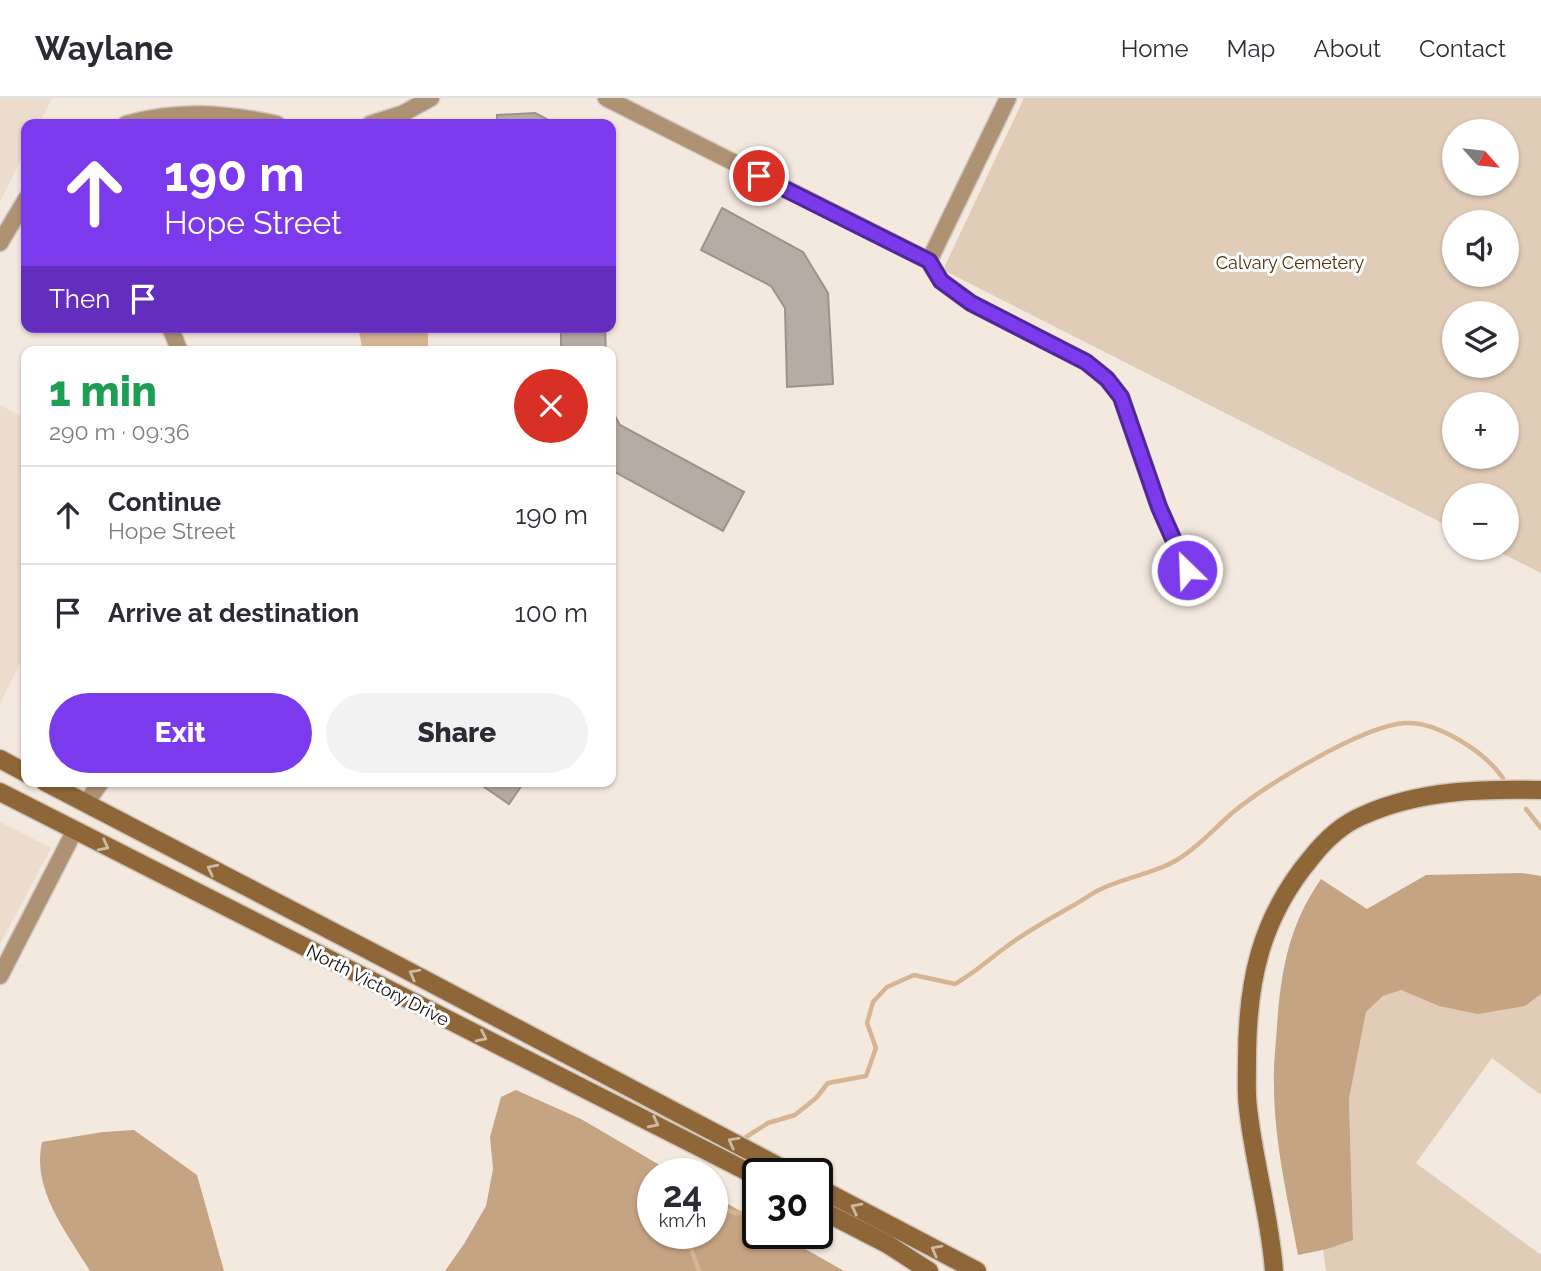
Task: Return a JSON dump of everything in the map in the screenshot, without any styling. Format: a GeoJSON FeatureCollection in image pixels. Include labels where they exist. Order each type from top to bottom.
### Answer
{"type":"FeatureCollection","features":[{"type":"Feature","properties":{"kind":"main road"},"geometry":{"type":"LineString","coordinates":[[0,759],[21,770]]}},
{"type":"Feature","properties":{"kind":"main road","name":"North Victory Drive"},"geometry":{"type":"LineString","coordinates":[[55,787],[762,1158]]}},
{"type":"Feature","properties":{"kind":"main road"},"geometry":{"type":"LineString","coordinates":[[1274,1271],[1248,1107],[1247,1021],[1262,941],[1289,884],[1341,827],[1396,802],[1431,794],[1502,789],[1541,790]]}},
{"type":"Feature","properties":{"kind":"main road","name":"North Victory Drive"},"geometry":{"type":"LineString","coordinates":[[0,792],[369,982],[742,1169]]}},
{"type":"Feature","properties":{"kind":"main road"},"geometry":{"type":"LineString","coordinates":[[833,1198],[891,1236],[929,1271]]}},
{"type":"Feature","properties":{"kind":"main road"},"geometry":{"type":"LineString","coordinates":[[833,1214],[977,1271]]}},
{"type":"Feature","properties":{"kind":"street"},"geometry":{"type":"LineString","coordinates":[[385,119],[404,113],[431,98]]}},
{"type":"Feature","properties":{"kind":"street"},"geometry":{"type":"LineString","coordinates":[[606,98],[929,261],[941,281],[971,303],[1086,362],[1107,379],[1121,397],[1159,507],[1187,570]]}},
{"type":"Feature","properties":{"kind":"street"},"geometry":{"type":"LineString","coordinates":[[929,261],[1008,98]]}},
{"type":"Feature","properties":{"kind":"street"},"geometry":{"type":"LineString","coordinates":[[145,119],[192,113],[252,119]]}},
{"type":"Feature","properties":{"kind":"street"},"geometry":{"type":"LineString","coordinates":[[0,243],[21,210]]}},
{"type":"Feature","properties":{"kind":"street"},"geometry":{"type":"LineString","coordinates":[[86,803],[97,787]]}},
{"type":"Feature","properties":{"kind":"street"},"geometry":{"type":"LineString","coordinates":[[0,976],[75,830]]}},
{"type":"Feature","properties":{"kind":"shaded area"},"geometry":{"type":"Polygon","coordinates":[[[0,98],[52,98],[42,119],[21,119],[21,159],[0,202],[0,98]]]}},
{"type":"Feature","properties":{"kind":"shaded area"},"geometry":{"type":"Polygon","coordinates":[[[359,333],[428,333],[428,346],[362,346],[359,333]]]}},
{"type":"Feature","properties":{"kind":"shaded area"},"geometry":{"type":"Polygon","coordinates":[[[0,405],[21,416],[21,662],[0,703],[0,405]]]}},
{"type":"Feature","properties":{"kind":"shaded area"},"geometry":{"type":"Polygon","coordinates":[[[0,822],[51,848],[0,944],[0,822]]]}},
{"type":"Feature","properties":{"kind":"shaded area"},"geometry":{"type":"Polygon","coordinates":[[[1522,873],[1541,876],[1541,994],[1525,1006],[1478,1014],[1439,1006],[1401,990],[1383,996],[1366,1012],[1349,1099],[1353,1240],[1298,1255],[1279,1149],[1274,1070],[1284,967],[1294,931],[1310,896],[1321,879],[1367,909],[1426,875],[1522,873]]]}},
{"type":"Feature","properties":{"kind":"shaded area"},"geometry":{"type":"Polygon","coordinates":[[[516,1090],[581,1119],[648,1158],[637,1158],[637,1249],[728,1249],[728,1204],[742,1212],[742,1249],[805,1249],[844,1271],[445,1271],[486,1206],[493,1169],[490,1137],[501,1097],[516,1090]]]}},
{"type":"Feature","properties":{"kind":"shaded area"},"geometry":{"type":"Polygon","coordinates":[[[134,1130],[197,1175],[224,1271],[90,1271],[62,1226],[46,1193],[40,1159],[42,1142],[134,1130]]]}},
{"type":"Feature","properties":{"kind":"green space","name":"Calvary Cemetery"},"geometry":{"type":"Polygon","coordinates":[[[1024,98],[1541,98],[1541,573],[1515,560],[1519,560],[1519,483],[1442,483],[1442,523],[943,270],[1024,98]]]}},
{"type":"Feature","properties":{"kind":"green space"},"geometry":{"type":"Polygon","coordinates":[[[1401,990],[1439,1006],[1525,1006],[1541,994],[1541,1095],[1492,1058],[1416,1163],[1541,1255],[1541,1271],[1326,1271],[1323,1250],[1353,1240],[1349,1099],[1366,1012],[1383,996],[1401,990]]]}},
{"type":"Feature","properties":{"kind":"building"},"geometry":{"type":"Polygon","coordinates":[[[535,113],[546,119],[497,119],[497,115],[535,113]]]}},
{"type":"Feature","properties":{"kind":"building"},"geometry":{"type":"Polygon","coordinates":[[[722,208],[803,252],[828,293],[833,384],[787,387],[785,308],[771,286],[701,250],[722,208]]]}},
{"type":"Feature","properties":{"kind":"building"},"geometry":{"type":"Polygon","coordinates":[[[561,333],[605,333],[606,346],[561,346],[561,333]]]}},
{"type":"Feature","properties":{"kind":"building"},"geometry":{"type":"Polygon","coordinates":[[[616,418],[620,425],[744,492],[723,531],[616,473],[616,418]]]}},
{"type":"Feature","properties":{"kind":"building"},"geometry":{"type":"Polygon","coordinates":[[[484,787],[521,787],[509,804],[484,787]]]}},
{"type":"Feature","properties":{"kind":"waterway"},"geometry":{"type":"LineString","coordinates":[[746,1137],[768,1123],[795,1115],[816,1098],[828,1083],[866,1076],[876,1048],[867,1023],[873,1002],[887,987],[914,975],[955,984],[1022,936],[1094,892],[1180,858],[1247,801],[1340,745],[1387,727],[1405,723],[1418,724],[1459,740],[1485,758],[1503,778]]}},
{"type":"Feature","properties":{"kind":"waterway"},"geometry":{"type":"LineString","coordinates":[[1526,809],[1541,828]]}},
{"type":"Feature","properties":{"kind":"waterway"},"geometry":{"type":"LineString","coordinates":[[728,1211],[742,1213]]}},
{"type":"Feature","properties":{"kind":"waterway"},"geometry":{"type":"LineString","coordinates":[[691,1249],[699,1271]]}},
{"type":"Feature","properties":{"kind":"route"},"geometry":{"type":"LineString","coordinates":[[759,176],[929,261],[941,281],[971,303],[1086,362],[1107,379],[1121,397],[1159,507],[1187,570]]}}]}
